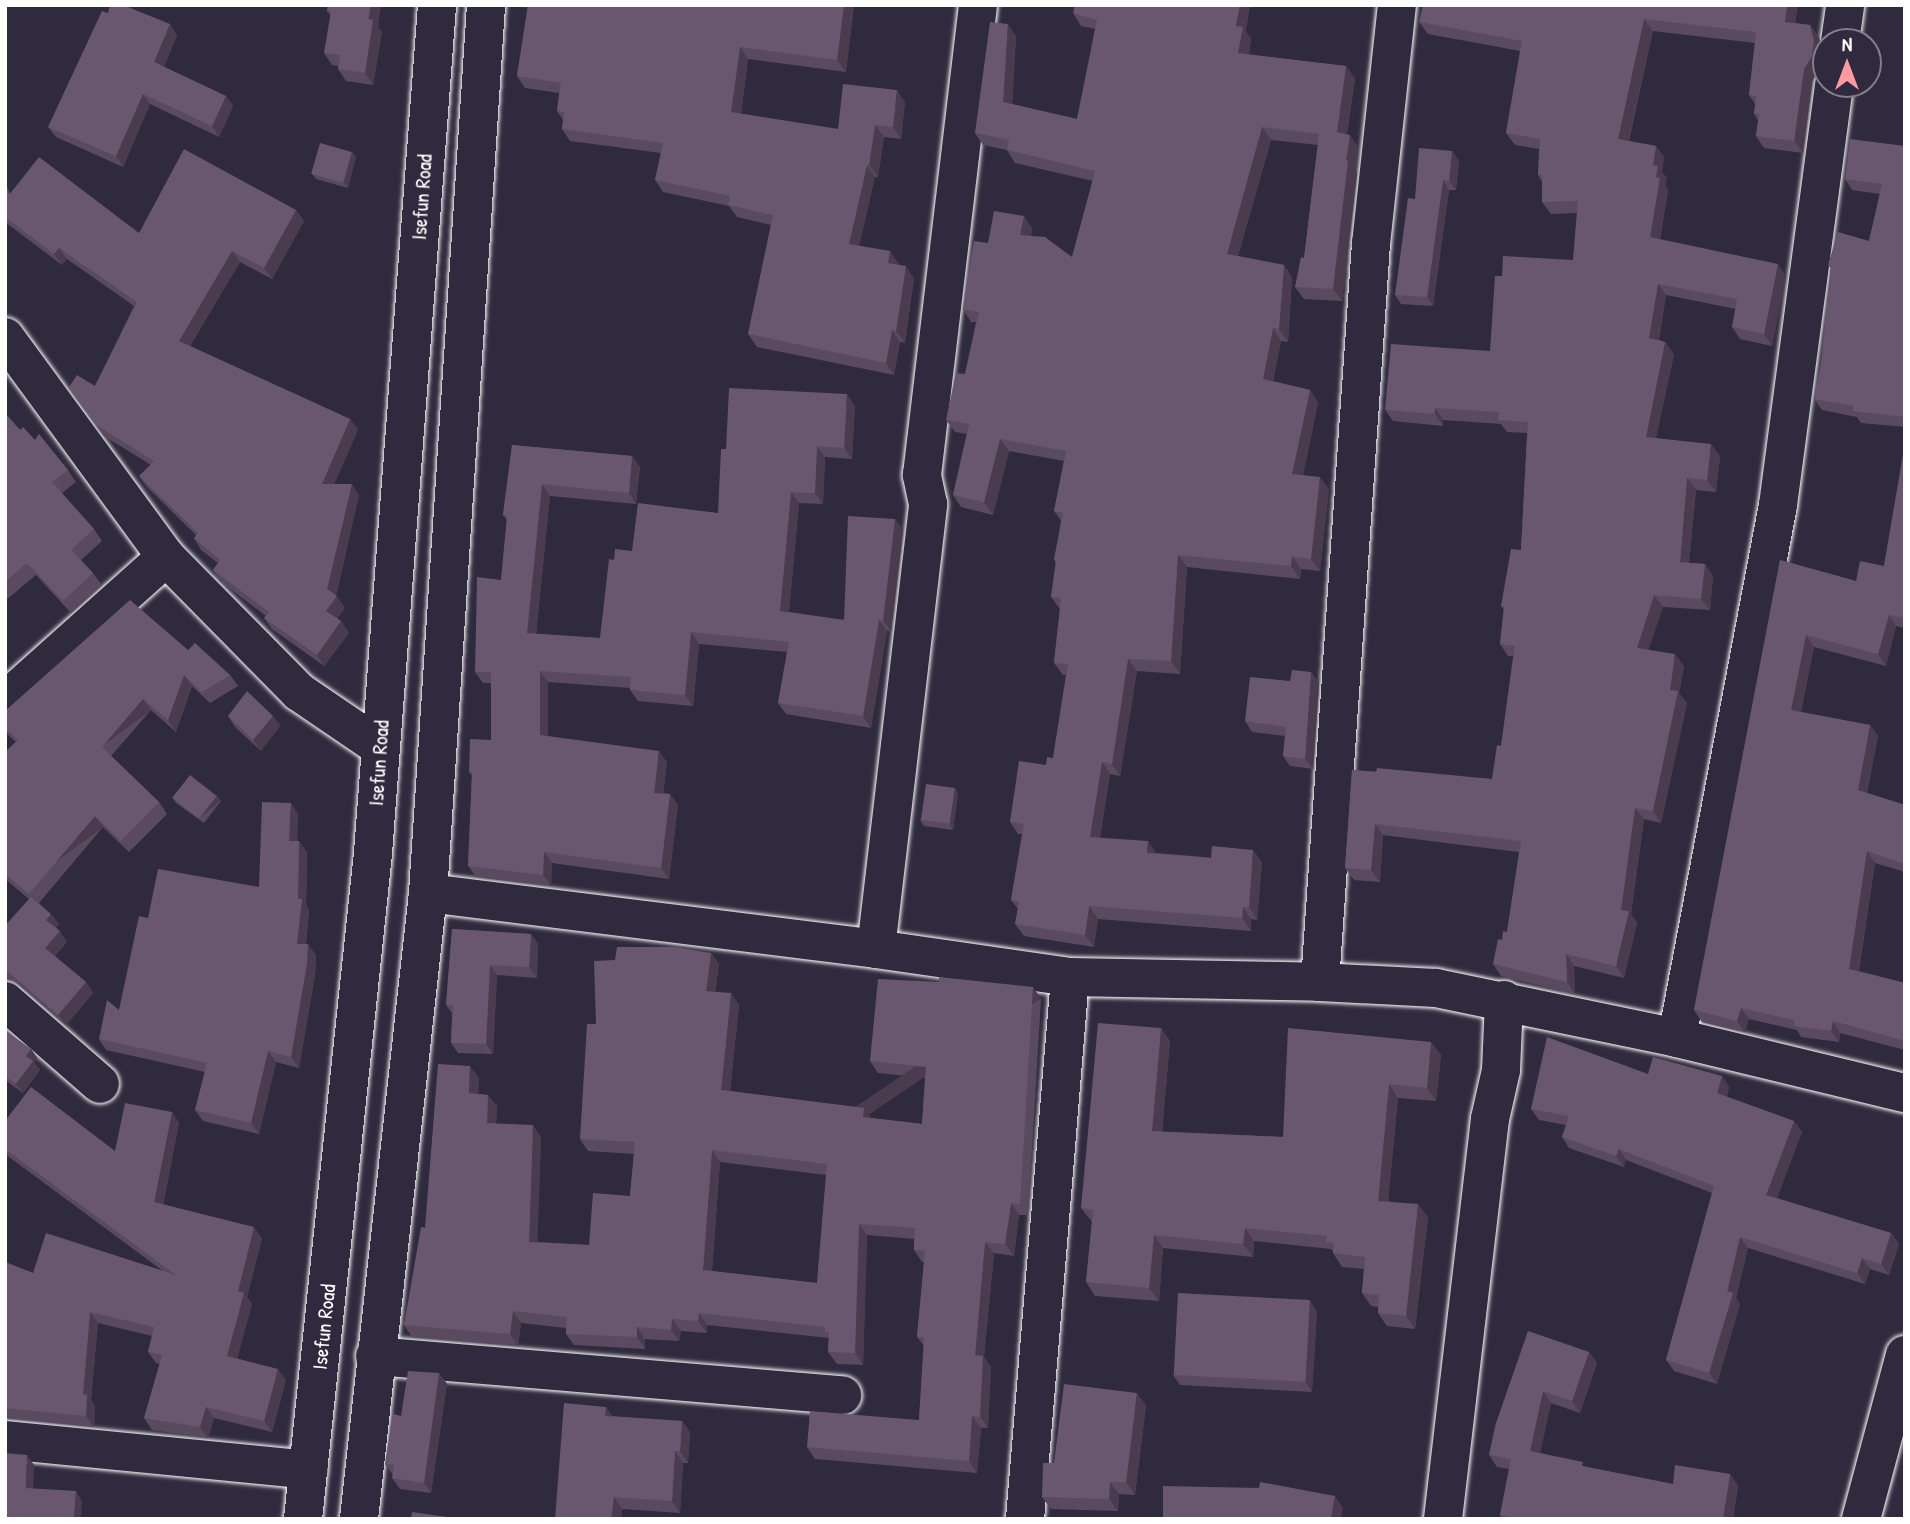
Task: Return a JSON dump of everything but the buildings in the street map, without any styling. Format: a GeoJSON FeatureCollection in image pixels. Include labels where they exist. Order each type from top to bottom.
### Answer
{"type":"FeatureCollection","features":[{"type":"Feature","properties":{"kind":"street","name":"Isefun Road"},"geometry":{"type":"LineString","coordinates":[[303,1519],[373,853],[437,5]]}},
{"type":"Feature","properties":{"kind":"street"},"geometry":{"type":"LineString","coordinates":[[359,1519],[428,893],[486,5]]}},
{"type":"Feature","properties":{"kind":"street"},"geometry":{"type":"LineString","coordinates":[[876,949],[925,540],[928,504],[922,475],[978,5]]}},
{"type":"Feature","properties":{"kind":"street"},"geometry":{"type":"LineString","coordinates":[[1320,982],[1371,244],[1397,5]]}},
{"type":"Feature","properties":{"kind":"street"},"geometry":{"type":"LineString","coordinates":[[1842,28],[1845,5]]}},
{"type":"Feature","properties":{"kind":"street"},"geometry":{"type":"LineString","coordinates":[[1677,1038],[1778,505],[1832,98]]}},
{"type":"Feature","properties":{"kind":"street"},"geometry":{"type":"LineString","coordinates":[[5,337],[166,557],[299,692],[380,747]]}},
{"type":"Feature","properties":{"kind":"street"},"geometry":{"type":"LineString","coordinates":[[5,701],[166,557]]}},
{"type":"Feature","properties":{"kind":"street"},"geometry":{"type":"LineString","coordinates":[[428,893],[1070,976],[1320,982],[1436,988],[1677,1038],[1905,1093]]}},
{"type":"Feature","properties":{"kind":"street"},"geometry":{"type":"LineString","coordinates":[[1024,1519],[1070,976]]}},
{"type":"Feature","properties":{"kind":"street"},"geometry":{"type":"LineString","coordinates":[[1443,1519],[1490,1119],[1501,1070],[1504,1000]]}},
{"type":"Feature","properties":{"kind":"street"},"geometry":{"type":"LineString","coordinates":[[5,1001],[100,1084]]}},
{"type":"Feature","properties":{"kind":"street"},"geometry":{"type":"LineString","coordinates":[[1861,1519],[1905,1355]]}},
{"type":"Feature","properties":{"kind":"street"},"geometry":{"type":"LineString","coordinates":[[375,1356],[842,1395]]}},
{"type":"Feature","properties":{"kind":"street"},"geometry":{"type":"LineString","coordinates":[[5,1440],[309,1470]]}}]}
